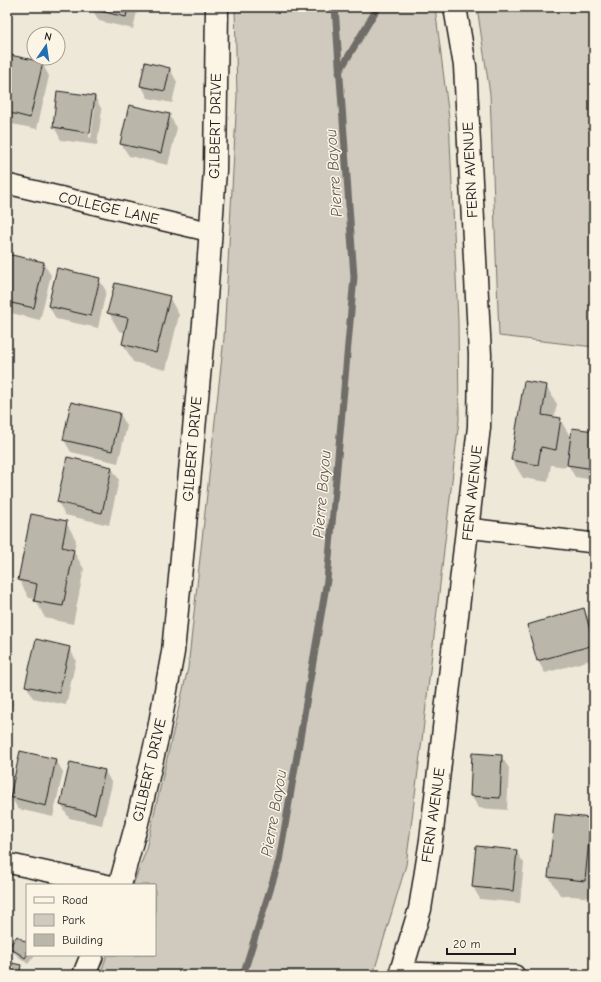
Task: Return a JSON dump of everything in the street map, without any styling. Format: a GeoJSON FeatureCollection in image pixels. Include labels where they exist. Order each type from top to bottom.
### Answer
{"type":"FeatureCollection","features":[{"type":"Feature","properties":{"kind":"street","name":"GILBERT DRIVE"},"geometry":{"type":"LineString","coordinates":[[120,884],[137,823],[158,734],[173,652],[205,313],[211,232],[215,170],[217,7]]}},
{"type":"Feature","properties":{"kind":"street","name":"FERN AVENUE"},"geometry":{"type":"LineString","coordinates":[[401,974],[420,909],[431,840],[479,427],[480,355],[465,66],[455,7]]}},
{"type":"Feature","properties":{"kind":"street","name":"COLLEGE LANE"},"geometry":{"type":"LineString","coordinates":[[7,184],[211,232]]}},
{"type":"Feature","properties":{"kind":"street"},"geometry":{"type":"LineString","coordinates":[[468,528],[594,543]]}},
{"type":"Feature","properties":{"kind":"street"},"geometry":{"type":"LineString","coordinates":[[7,862],[105,884]]}},
{"type":"Feature","properties":{"kind":"street"},"geometry":{"type":"LineString","coordinates":[[84,975],[92,956]]}},
{"type":"Feature","properties":{"kind":"street"},"geometry":{"type":"LineString","coordinates":[[401,974],[515,975]]}},
{"type":"Feature","properties":{"kind":"green space"},"geometry":{"type":"Polygon","coordinates":[[[235,7],[435,7],[449,118],[458,321],[459,420],[406,865],[373,975],[100,975],[107,956],[156,956],[156,884],[133,884],[145,853],[188,668],[224,338],[237,96],[235,7]]]}},
{"type":"Feature","properties":{"kind":"green space"},"geometry":{"type":"Polygon","coordinates":[[[477,7],[594,7],[594,347],[499,336],[490,94],[477,7]]]}},
{"type":"Feature","properties":{"kind":"building"},"geometry":{"type":"Polygon","coordinates":[[[92,7],[128,7],[126,17],[91,9],[92,7]]]}},
{"type":"Feature","properties":{"kind":"building"},"geometry":{"type":"Polygon","coordinates":[[[10,55],[26,58],[26,66],[42,66],[30,118],[7,112],[7,69],[10,55]]]}},
{"type":"Feature","properties":{"kind":"building"},"geometry":{"type":"Polygon","coordinates":[[[145,62],[170,68],[165,91],[140,86],[145,62]]]}},
{"type":"Feature","properties":{"kind":"building"},"geometry":{"type":"Polygon","coordinates":[[[57,91],[95,96],[90,133],[53,127],[57,91]]]}},
{"type":"Feature","properties":{"kind":"building"},"geometry":{"type":"Polygon","coordinates":[[[129,105],[170,114],[161,153],[120,144],[129,105]]]}},
{"type":"Feature","properties":{"kind":"building"},"geometry":{"type":"Polygon","coordinates":[[[7,254],[44,262],[34,308],[7,302],[7,254]]]}},
{"type":"Feature","properties":{"kind":"building"},"geometry":{"type":"Polygon","coordinates":[[[57,268],[100,278],[91,316],[48,306],[57,268]]]}},
{"type":"Feature","properties":{"kind":"building"},"geometry":{"type":"Polygon","coordinates":[[[115,283],[170,296],[156,353],[122,344],[128,318],[107,313],[115,283]]]}},
{"type":"Feature","properties":{"kind":"building"},"geometry":{"type":"Polygon","coordinates":[[[524,381],[547,385],[542,415],[561,418],[556,450],[541,447],[538,465],[511,460],[524,381]]]}},
{"type":"Feature","properties":{"kind":"building"},"geometry":{"type":"Polygon","coordinates":[[[71,402],[120,413],[112,451],[63,440],[71,402]]]}},
{"type":"Feature","properties":{"kind":"building"},"geometry":{"type":"Polygon","coordinates":[[[572,428],[594,431],[594,469],[567,465],[572,428]]]}},
{"type":"Feature","properties":{"kind":"building"},"geometry":{"type":"Polygon","coordinates":[[[67,457],[112,467],[102,513],[57,502],[67,457]]]}},
{"type":"Feature","properties":{"kind":"building"},"geometry":{"type":"Polygon","coordinates":[[[31,514],[67,521],[62,547],[74,550],[63,606],[34,601],[37,584],[18,580],[31,514]]]}},
{"type":"Feature","properties":{"kind":"building"},"geometry":{"type":"Polygon","coordinates":[[[584,608],[594,645],[537,661],[527,625],[584,608]]]}},
{"type":"Feature","properties":{"kind":"building"},"geometry":{"type":"Polygon","coordinates":[[[36,639],[70,647],[59,693],[25,686],[36,639]]]}},
{"type":"Feature","properties":{"kind":"building"},"geometry":{"type":"Polygon","coordinates":[[[20,751],[56,759],[46,806],[10,797],[20,751]]]}},
{"type":"Feature","properties":{"kind":"building"},"geometry":{"type":"Polygon","coordinates":[[[472,753],[502,755],[500,798],[470,796],[472,753]]]}},
{"type":"Feature","properties":{"kind":"building"},"geometry":{"type":"Polygon","coordinates":[[[70,762],[105,770],[95,814],[60,805],[70,762]]]}},
{"type":"Feature","properties":{"kind":"building"},"geometry":{"type":"Polygon","coordinates":[[[555,814],[591,818],[585,881],[548,877],[555,814]]]}},
{"type":"Feature","properties":{"kind":"building"},"geometry":{"type":"Polygon","coordinates":[[[476,846],[517,850],[513,891],[472,887],[476,846]]]}},
{"type":"Feature","properties":{"kind":"building"},"geometry":{"type":"Polygon","coordinates":[[[17,936],[26,942],[26,956],[25,958],[9,947],[17,936]]]}},
{"type":"Feature","properties":{"kind":"building"},"geometry":{"type":"Polygon","coordinates":[[[7,962],[21,965],[19,975],[7,975],[7,962]]]}},
{"type":"Feature","properties":{"kind":"waterway","name":"Pierre Bayou"},"geometry":{"type":"LineString","coordinates":[[243,975],[279,861],[327,580],[354,277],[335,7]]}},
{"type":"Feature","properties":{"kind":"waterway"},"geometry":{"type":"LineString","coordinates":[[339,72],[378,7]]}}]}
